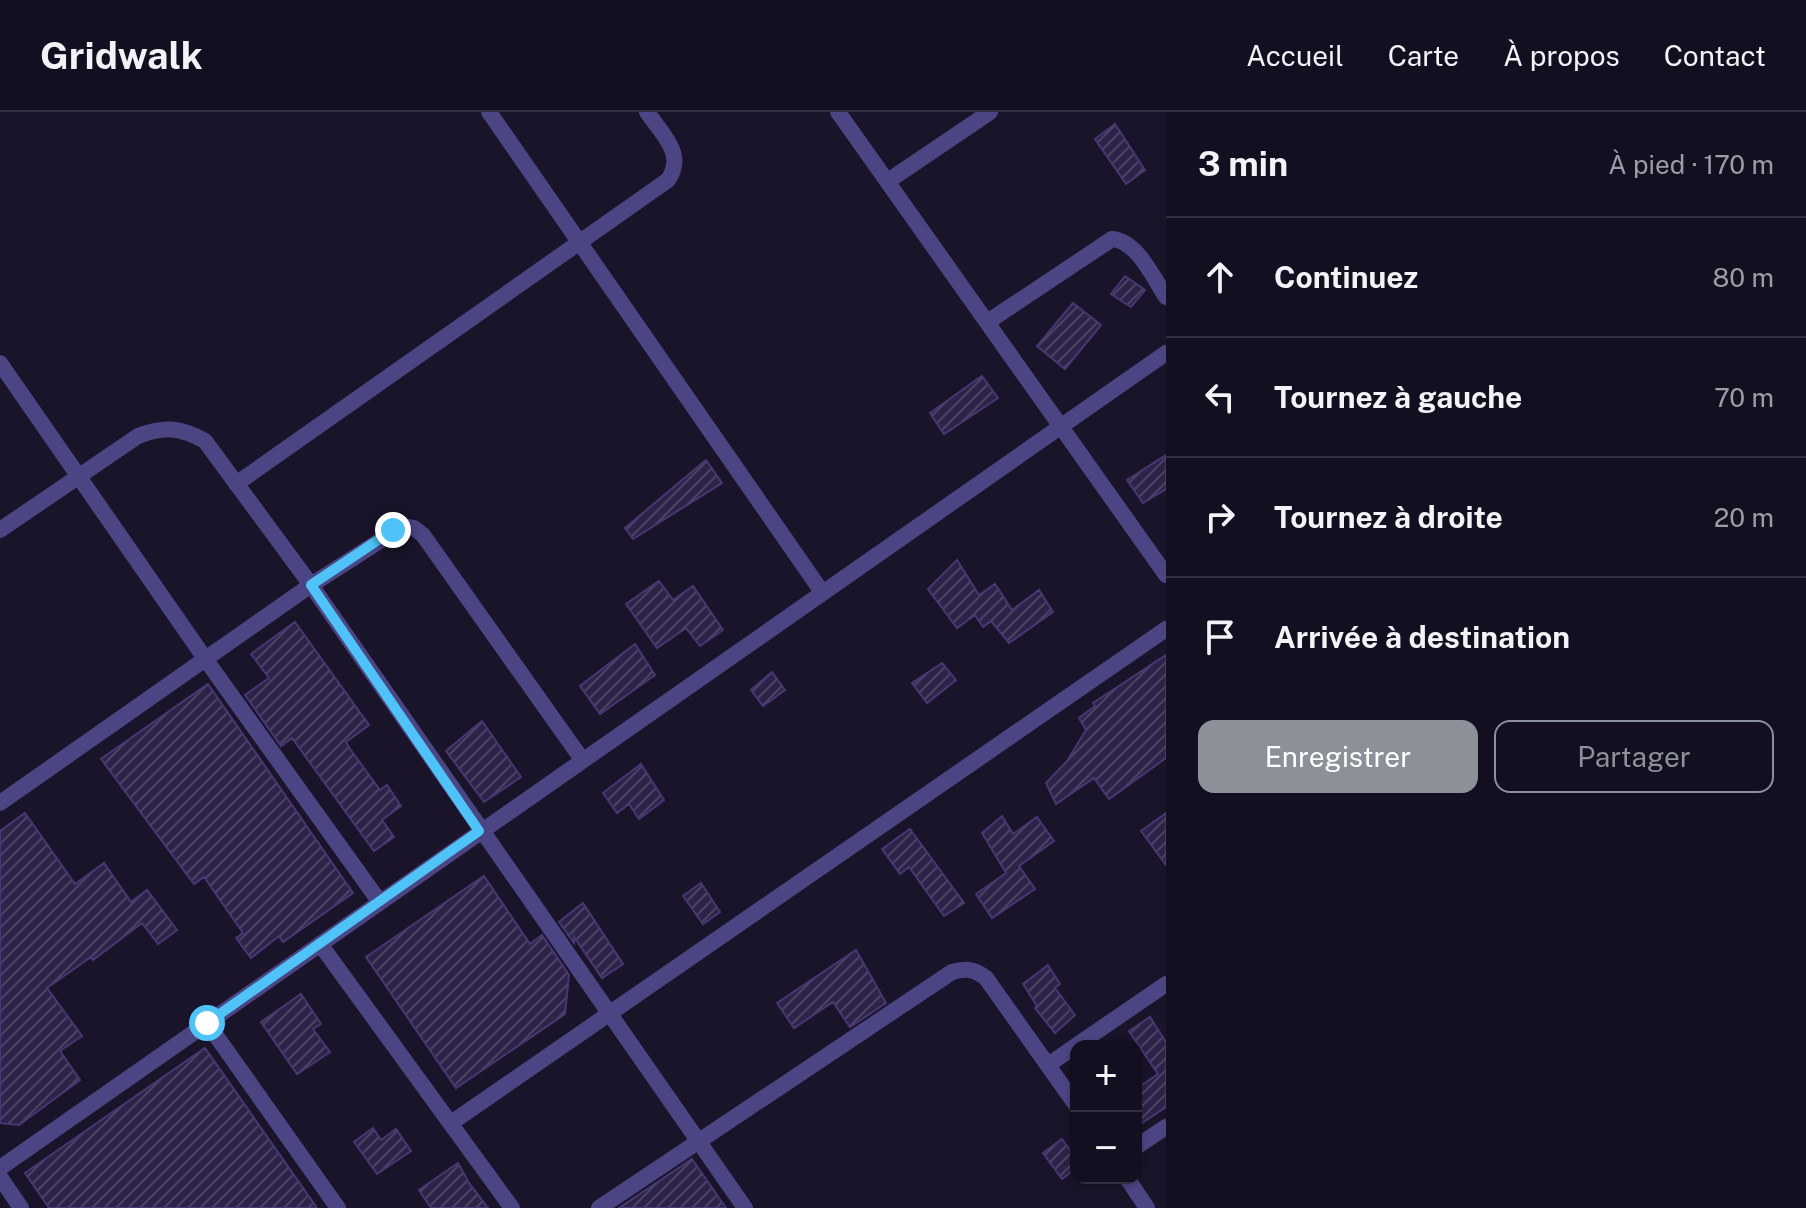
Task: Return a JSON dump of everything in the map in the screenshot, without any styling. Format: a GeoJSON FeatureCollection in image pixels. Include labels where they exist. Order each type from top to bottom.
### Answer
{"type":"FeatureCollection","features":[{"type":"Feature","properties":{"kind":"street"},"geometry":{"type":"LineString","coordinates":[[489,112],[822,592]]}},
{"type":"Feature","properties":{"kind":"street"},"geometry":{"type":"LineString","coordinates":[[236,484],[668,180],[676,169],[676,156],[647,112]]}},
{"type":"Feature","properties":{"kind":"street"},"geometry":{"type":"LineString","coordinates":[[838,112],[1166,575]]}},
{"type":"Feature","properties":{"kind":"street"},"geometry":{"type":"LineString","coordinates":[[888,181],[990,112]]}},
{"type":"Feature","properties":{"kind":"street"},"geometry":{"type":"LineString","coordinates":[[989,321],[1112,239],[1123,240],[1131,247],[1166,297]]}},
{"type":"Feature","properties":{"kind":"street"},"geometry":{"type":"LineString","coordinates":[[0,1168],[581,758],[1166,353]]}},
{"type":"Feature","properties":{"kind":"street"},"geometry":{"type":"LineString","coordinates":[[0,363],[206,660],[379,901]]}},
{"type":"Feature","properties":{"kind":"street"},"geometry":{"type":"LineString","coordinates":[[0,530],[138,436],[160,428],[185,429],[205,441],[311,585],[479,831],[745,1208]]}},
{"type":"Feature","properties":{"kind":"street"},"geometry":{"type":"LineString","coordinates":[[0,803],[393,530],[414,528],[423,535],[581,758]]}},
{"type":"Feature","properties":{"kind":"street"},"geometry":{"type":"LineString","coordinates":[[451,1123],[1166,629]]}},
{"type":"Feature","properties":{"kind":"street"},"geometry":{"type":"LineString","coordinates":[[320,944],[512,1208]]}},
{"type":"Feature","properties":{"kind":"street"},"geometry":{"type":"LineString","coordinates":[[599,1208],[952,972],[964,969],[986,978],[1070,1096]]}},
{"type":"Feature","properties":{"kind":"street"},"geometry":{"type":"LineString","coordinates":[[1048,1065],[1166,984]]}},
{"type":"Feature","properties":{"kind":"street"},"geometry":{"type":"LineString","coordinates":[[207,1023],[338,1208]]}},
{"type":"Feature","properties":{"kind":"street"},"geometry":{"type":"LineString","coordinates":[[1142,1143],[1166,1127]]}},
{"type":"Feature","properties":{"kind":"street"},"geometry":{"type":"LineString","coordinates":[[0,1177],[21,1208]]}},
{"type":"Feature","properties":{"kind":"street"},"geometry":{"type":"LineString","coordinates":[[1131,1184],[1147,1208]]}},
{"type":"Feature","properties":{"kind":"building"},"geometry":{"type":"Polygon","coordinates":[[[1115,124],[1145,170],[1126,184],[1095,139],[1115,124]]]}},
{"type":"Feature","properties":{"kind":"building"},"geometry":{"type":"Polygon","coordinates":[[[1125,276],[1145,290],[1131,307],[1111,294],[1125,276]]]}},
{"type":"Feature","properties":{"kind":"building"},"geometry":{"type":"Polygon","coordinates":[[[1073,303],[1101,325],[1065,369],[1037,346],[1073,303]]]}},
{"type":"Feature","properties":{"kind":"building"},"geometry":{"type":"Polygon","coordinates":[[[982,376],[998,398],[944,434],[930,413],[982,376]]]}},
{"type":"Feature","properties":{"kind":"building"},"geometry":{"type":"Polygon","coordinates":[[[1166,455],[1166,489],[1143,503],[1127,480],[1166,455]]]}},
{"type":"Feature","properties":{"kind":"building"},"geometry":{"type":"Polygon","coordinates":[[[706,460],[722,483],[633,539],[625,528],[706,460]]]}},
{"type":"Feature","properties":{"kind":"building"},"geometry":{"type":"Polygon","coordinates":[[[957,560],[979,595],[995,584],[1012,610],[1039,590],[1053,612],[1009,643],[991,621],[983,627],[975,615],[957,628],[928,589],[957,560]]]}},
{"type":"Feature","properties":{"kind":"building"},"geometry":{"type":"Polygon","coordinates":[[[659,581],[673,600],[693,586],[723,630],[700,646],[686,628],[657,648],[626,604],[659,581]]]}},
{"type":"Feature","properties":{"kind":"building"},"geometry":{"type":"Polygon","coordinates":[[[295,622],[369,725],[346,742],[350,749],[380,790],[387,785],[401,806],[382,820],[394,837],[374,851],[292,738],[281,746],[245,695],[269,678],[251,654],[295,622]]]}},
{"type":"Feature","properties":{"kind":"building"},"geometry":{"type":"Polygon","coordinates":[[[635,644],[655,675],[600,714],[580,686],[635,644]]]}},
{"type":"Feature","properties":{"kind":"building"},"geometry":{"type":"Polygon","coordinates":[[[1166,655],[1166,758],[1109,799],[1094,778],[1056,804],[1046,783],[1067,761],[1086,730],[1079,718],[1095,706],[1093,703],[1166,655]]]}},
{"type":"Feature","properties":{"kind":"building"},"geometry":{"type":"Polygon","coordinates":[[[942,663],[956,680],[927,703],[912,683],[942,663]]]}},
{"type":"Feature","properties":{"kind":"building"},"geometry":{"type":"Polygon","coordinates":[[[772,672],[785,690],[763,706],[751,690],[772,672]]]}},
{"type":"Feature","properties":{"kind":"building"},"geometry":{"type":"Polygon","coordinates":[[[208,684],[353,893],[283,942],[279,936],[251,958],[236,938],[243,933],[204,877],[194,884],[101,759],[208,684]]]}},
{"type":"Feature","properties":{"kind":"building"},"geometry":{"type":"Polygon","coordinates":[[[482,721],[521,777],[484,802],[446,751],[482,721]]]}},
{"type":"Feature","properties":{"kind":"building"},"geometry":{"type":"Polygon","coordinates":[[[641,764],[664,800],[639,819],[629,804],[617,813],[603,793],[641,764]]]}},
{"type":"Feature","properties":{"kind":"building"},"geometry":{"type":"Polygon","coordinates":[[[25,813],[75,884],[104,863],[131,902],[147,890],[177,930],[158,944],[142,923],[93,960],[91,957],[47,988],[82,1036],[60,1051],[80,1080],[19,1125],[0,1123],[0,831],[25,813]]]}},
{"type":"Feature","properties":{"kind":"building"},"geometry":{"type":"Polygon","coordinates":[[[1166,813],[1166,865],[1141,831],[1166,813]]]}},
{"type":"Feature","properties":{"kind":"building"},"geometry":{"type":"Polygon","coordinates":[[[1002,816],[1013,834],[1037,817],[1054,841],[1019,866],[1035,889],[992,918],[976,894],[1006,873],[982,833],[1002,816]]]}},
{"type":"Feature","properties":{"kind":"building"},"geometry":{"type":"Polygon","coordinates":[[[910,829],[964,903],[944,916],[909,867],[900,874],[882,849],[910,829]]]}},
{"type":"Feature","properties":{"kind":"building"},"geometry":{"type":"Polygon","coordinates":[[[484,876],[530,944],[542,935],[569,975],[565,1014],[456,1088],[366,957],[484,876]]]}},
{"type":"Feature","properties":{"kind":"building"},"geometry":{"type":"Polygon","coordinates":[[[701,883],[720,912],[703,924],[683,896],[701,883]]]}},
{"type":"Feature","properties":{"kind":"building"},"geometry":{"type":"Polygon","coordinates":[[[583,903],[623,964],[602,978],[574,937],[574,943],[559,922],[583,903]]]}},
{"type":"Feature","properties":{"kind":"building"},"geometry":{"type":"Polygon","coordinates":[[[856,950],[886,1003],[850,1027],[833,1002],[794,1028],[777,1003],[856,950]]]}},
{"type":"Feature","properties":{"kind":"building"},"geometry":{"type":"Polygon","coordinates":[[[1048,965],[1060,984],[1055,988],[1075,1015],[1055,1033],[1035,1008],[1037,1006],[1023,984],[1048,965]]]}},
{"type":"Feature","properties":{"kind":"building"},"geometry":{"type":"Polygon","coordinates":[[[301,994],[321,1024],[313,1029],[330,1052],[297,1074],[261,1022],[301,994]]]}},
{"type":"Feature","properties":{"kind":"building"},"geometry":{"type":"Polygon","coordinates":[[[1150,1017],[1166,1042],[1166,1107],[1142,1123],[1142,1085],[1158,1074],[1142,1050],[1142,1040],[1135,1040],[1129,1031],[1150,1017]]]}},
{"type":"Feature","properties":{"kind":"building"},"geometry":{"type":"Polygon","coordinates":[[[205,1048],[317,1208],[49,1208],[25,1173],[205,1048]]]}},
{"type":"Feature","properties":{"kind":"building"},"geometry":{"type":"Polygon","coordinates":[[[373,1128],[381,1140],[396,1129],[411,1151],[377,1174],[354,1142],[373,1128]]]}},
{"type":"Feature","properties":{"kind":"building"},"geometry":{"type":"Polygon","coordinates":[[[1062,1139],[1070,1150],[1070,1173],[1062,1179],[1043,1153],[1062,1139]]]}},
{"type":"Feature","properties":{"kind":"building"},"geometry":{"type":"Polygon","coordinates":[[[692,1159],[726,1208],[619,1208],[692,1159]]]}},
{"type":"Feature","properties":{"kind":"building"},"geometry":{"type":"Polygon","coordinates":[[[458,1163],[488,1208],[431,1208],[419,1190],[458,1163]]]}},
{"type":"Feature","properties":{"kind":"route"},"geometry":{"type":"LineString","coordinates":[[207,1023],[479,831],[311,585],[393,530]]}}]}
